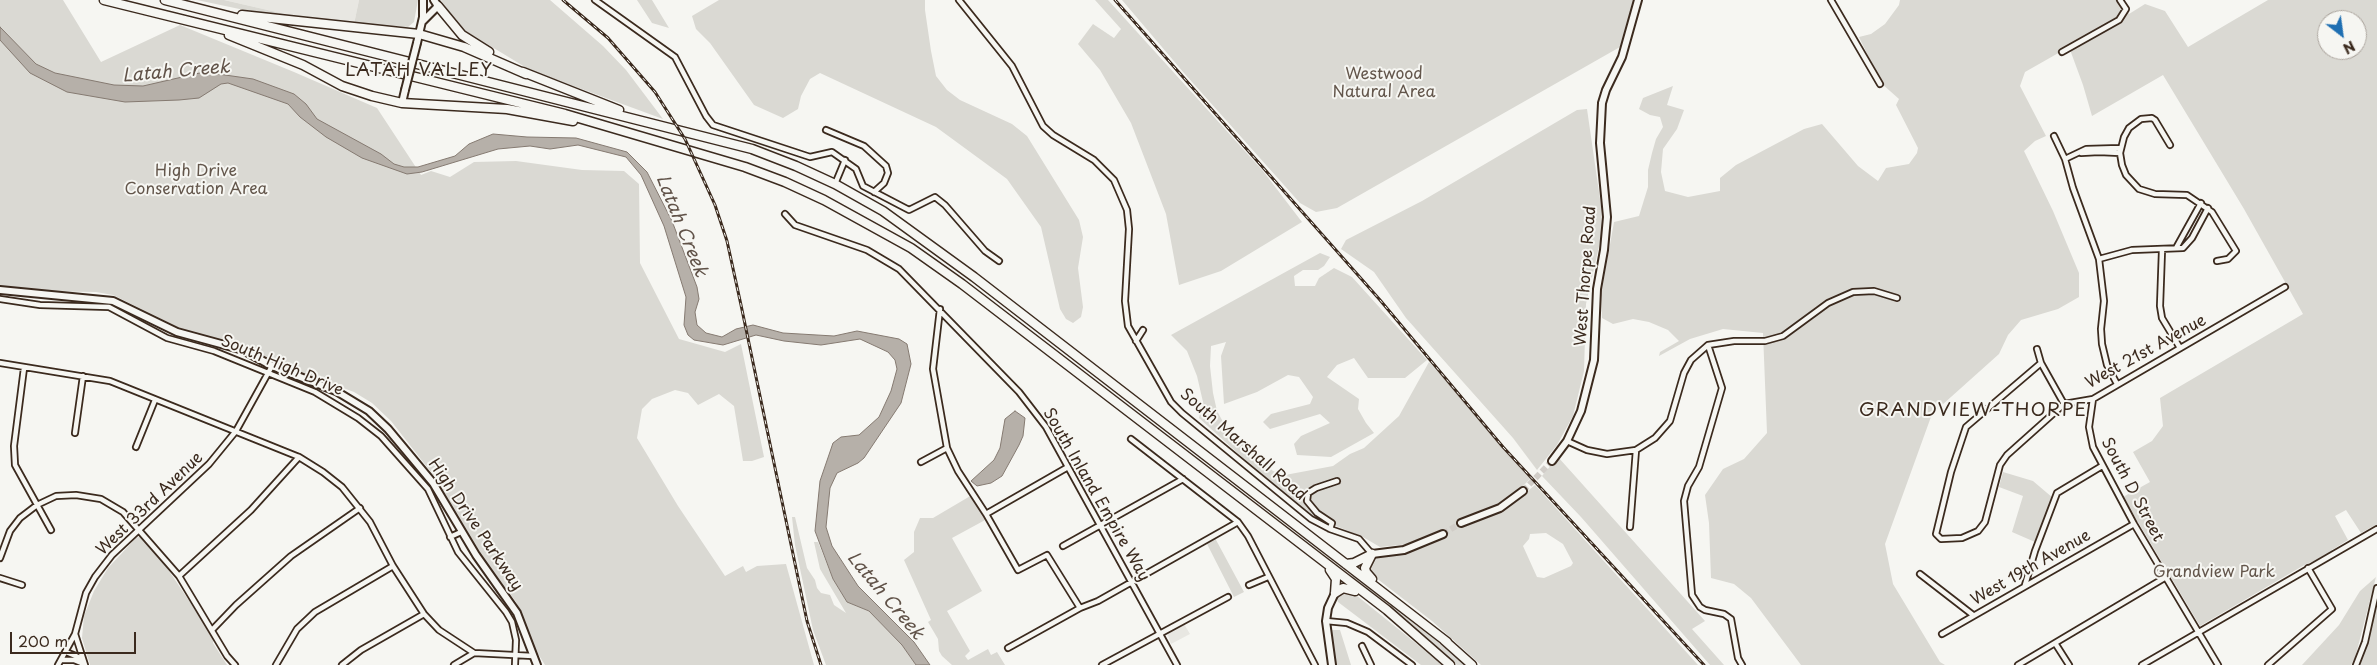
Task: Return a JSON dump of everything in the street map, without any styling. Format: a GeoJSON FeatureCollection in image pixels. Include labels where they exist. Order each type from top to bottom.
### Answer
{"type":"FeatureCollection","features":[{"type":"Feature","properties":{"kind":"highway"},"geometry":{"type":"LineString","coordinates":[[104,0],[565,114],[646,137],[785,182],[855,216],[910,248],[962,284],[1075,371],[1076,379],[1134,418],[1319,558],[1450,665]]}},
{"type":"Feature","properties":{"kind":"highway"},"geometry":{"type":"LineString","coordinates":[[165,0],[752,149],[796,166],[834,184],[883,212],[922,238],[1447,642]]}},
{"type":"Feature","properties":{"kind":"highway"},"geometry":{"type":"LineString","coordinates":[[436,3],[462,35],[526,74]]}},
{"type":"Feature","properties":{"kind":"highway"},"geometry":{"type":"LineString","coordinates":[[208,11],[326,26],[419,34],[464,47],[526,74],[651,122]]}},
{"type":"Feature","properties":{"kind":"highway"},"geometry":{"type":"LineString","coordinates":[[202,25],[303,65],[342,86],[402,104],[482,107],[523,112],[565,119],[617,133],[646,137]]}},
{"type":"Feature","properties":{"kind":"highway"},"geometry":{"type":"LineString","coordinates":[[1075,371],[1084,367],[1136,404]]}},
{"type":"Feature","properties":{"kind":"highway"},"geometry":{"type":"LineString","coordinates":[[1346,564],[1354,563],[1372,554]]}},
{"type":"Feature","properties":{"kind":"highway"},"geometry":{"type":"LineString","coordinates":[[1372,554],[1365,568],[1368,576],[1429,624],[1472,665]]}},
{"type":"Feature","properties":{"kind":"highway"},"geometry":{"type":"LineString","coordinates":[[1319,558],[1336,579],[1335,594]]}},
{"type":"Feature","properties":{"kind":"highway"},"geometry":{"type":"LineString","coordinates":[[1335,594],[1343,588],[1353,589],[1427,645]]}},
{"type":"Feature","properties":{"kind":"main road"},"geometry":{"type":"LineString","coordinates":[[402,104],[419,34],[423,0]]}},
{"type":"Feature","properties":{"kind":"main road","name":"West Thorpe Road"},"geometry":{"type":"LineString","coordinates":[[1552,461],[1567,441],[1581,411],[1594,360],[1597,289],[1604,250],[1607,217],[1600,143],[1602,103],[1622,57],[1638,0]]}},
{"type":"Feature","properties":{"kind":"main road"},"geometry":{"type":"LineString","coordinates":[[421,24],[436,3]]}},
{"type":"Feature","properties":{"kind":"main road","name":"South High Drive"},"geometry":{"type":"LineString","coordinates":[[0,290],[113,301],[177,332],[233,346],[272,366]]}},
{"type":"Feature","properties":{"kind":"main road","name":"High Drive Parkway"},"geometry":{"type":"LineString","coordinates":[[272,366],[336,391],[355,401],[370,411],[388,429],[434,483],[461,532],[517,613],[533,656]]}},
{"type":"Feature","properties":{"kind":"main road"},"geometry":{"type":"LineString","coordinates":[[1461,523],[1500,508],[1523,491]]}},
{"type":"Feature","properties":{"kind":"main road"},"geometry":{"type":"LineString","coordinates":[[1372,554],[1404,550],[1443,534]]}},
{"type":"Feature","properties":{"kind":"main road"},"geometry":{"type":"LineString","coordinates":[[1332,665],[1326,621],[1328,608],[1335,594]]}},
{"type":"Feature","properties":{"kind":"main road"},"geometry":{"type":"LineString","coordinates":[[533,656],[537,665]]}},
{"type":"Feature","properties":{"kind":"street"},"geometry":{"type":"LineString","coordinates":[[595,0],[675,57],[706,116],[713,125],[810,157],[832,152],[856,169],[863,186],[909,210],[935,197],[945,205],[985,251],[999,261]]}},
{"type":"Feature","properties":{"kind":"street","name":"South Marshall Road"},"geometry":{"type":"LineString","coordinates":[[959,0],[1012,66],[1042,126],[1094,160],[1114,180],[1127,210],[1129,229],[1125,301],[1128,326],[1172,402],[1182,413],[1311,519],[1330,529],[1359,539],[1372,554]]}},
{"type":"Feature","properties":{"kind":"street"},"geometry":{"type":"LineString","coordinates":[[1831,0],[1880,84]]}},
{"type":"Feature","properties":{"kind":"street"},"geometry":{"type":"LineString","coordinates":[[2062,52],[2119,20],[2126,9],[2120,0]]}},
{"type":"Feature","properties":{"kind":"street"},"geometry":{"type":"LineString","coordinates":[[2170,145],[2155,120],[2146,117],[2141,118],[2129,128],[2120,151],[2126,175],[2139,189],[2155,194],[2187,195],[2208,208],[2216,217],[2236,250],[2228,259],[2217,262]]}},
{"type":"Feature","properties":{"kind":"street"},"geometry":{"type":"LineString","coordinates":[[826,130],[864,146],[886,166],[888,173],[884,183],[874,192]]}},
{"type":"Feature","properties":{"kind":"street"},"geometry":{"type":"LineString","coordinates":[[2054,136],[2065,159],[2073,188],[2099,259],[2104,301],[2101,329],[2102,344],[2107,365],[2118,384]]}},
{"type":"Feature","properties":{"kind":"street"},"geometry":{"type":"LineString","coordinates":[[2065,159],[2086,149],[2098,147],[2120,151]]}},
{"type":"Feature","properties":{"kind":"street"},"geometry":{"type":"LineString","coordinates":[[834,184],[845,160]]}},
{"type":"Feature","properties":{"kind":"street"},"geometry":{"type":"LineString","coordinates":[[2176,248],[2201,203]]}},
{"type":"Feature","properties":{"kind":"street"},"geometry":{"type":"LineString","coordinates":[[2099,259],[2132,250],[2183,248],[2189,243],[2208,208]]}},
{"type":"Feature","properties":{"kind":"street","name":"South Inland Empire Way"},"geometry":{"type":"LineString","coordinates":[[785,214],[795,225],[868,250],[899,268],[1020,392],[1046,426],[1177,665]]}},
{"type":"Feature","properties":{"kind":"street"},"geometry":{"type":"LineString","coordinates":[[2162,250],[2160,306],[2162,318],[2180,348]]}},
{"type":"Feature","properties":{"kind":"street","name":"West 21st Avenue"},"geometry":{"type":"LineString","coordinates":[[2064,404],[2093,399],[2285,287]]}},
{"type":"Feature","properties":{"kind":"street"},"geometry":{"type":"LineString","coordinates":[[1567,441],[1596,453],[1619,454],[1636,450],[1655,438],[1670,421],[1684,374],[1692,360],[1708,345],[1734,341],[1765,341],[1782,336],[1828,303],[1853,292],[1874,291],[1897,298]]}},
{"type":"Feature","properties":{"kind":"street","name":"South High Drive"},"geometry":{"type":"LineString","coordinates":[[0,299],[40,305],[109,307],[166,338],[214,351],[315,392],[341,406],[380,436],[428,489],[450,537],[468,567],[512,622],[516,640],[515,665]]}},
{"type":"Feature","properties":{"kind":"street"},"geometry":{"type":"LineString","coordinates":[[940,309],[933,369],[947,448],[958,471],[986,514],[1018,570],[1047,555],[1080,608]]}},
{"type":"Feature","properties":{"kind":"street"},"geometry":{"type":"LineString","coordinates":[[1136,341],[1143,330]]}},
{"type":"Feature","properties":{"kind":"street"},"geometry":{"type":"LineString","coordinates":[[1708,345],[1722,388],[1699,467],[1688,486],[1684,501],[1692,595],[1705,610],[1724,614],[1732,619],[1738,658],[1742,665]]}},
{"type":"Feature","properties":{"kind":"street"},"geometry":{"type":"LineString","coordinates":[[2037,349],[2041,363],[2064,404],[2007,455],[2000,465],[1985,522],[1978,531],[1962,538],[1942,539],[1936,534],[1951,472],[1966,427],[2041,363]]}},
{"type":"Feature","properties":{"kind":"street"},"geometry":{"type":"LineString","coordinates":[[0,363],[110,381],[299,457],[342,487],[360,508],[370,522],[392,566],[424,614],[439,630],[474,653],[533,656]]}},
{"type":"Feature","properties":{"kind":"street","name":"West 33rd Avenue"},"geometry":{"type":"LineString","coordinates":[[58,665],[75,634],[86,593],[95,577],[112,555],[209,464],[236,431],[272,366]]}},
{"type":"Feature","properties":{"kind":"street"},"geometry":{"type":"LineString","coordinates":[[24,368],[14,446],[15,465],[52,530]]}},
{"type":"Feature","properties":{"kind":"street"},"geometry":{"type":"LineString","coordinates":[[75,433],[83,376]]}},
{"type":"Feature","properties":{"kind":"street","name":"South D Street"},"geometry":{"type":"LineString","coordinates":[[2093,399],[2089,427],[2090,438],[2102,466],[2134,524],[2218,665]]}},
{"type":"Feature","properties":{"kind":"street"},"geometry":{"type":"LineString","coordinates":[[136,447],[155,400]]}},
{"type":"Feature","properties":{"kind":"street"},"geometry":{"type":"LineString","coordinates":[[380,436],[388,429]]}},
{"type":"Feature","properties":{"kind":"street"},"geometry":{"type":"LineString","coordinates":[[1131,439],[1238,522],[1248,536],[1316,665]]}},
{"type":"Feature","properties":{"kind":"street"},"geometry":{"type":"LineString","coordinates":[[921,462],[947,448]]}},
{"type":"Feature","properties":{"kind":"street"},"geometry":{"type":"LineString","coordinates":[[1630,527],[1636,450]]}},
{"type":"Feature","properties":{"kind":"street"},"geometry":{"type":"LineString","coordinates":[[180,576],[251,510],[299,457]]}},
{"type":"Feature","properties":{"kind":"street"},"geometry":{"type":"LineString","coordinates":[[2025,585],[2035,551],[2057,493],[2102,466]]}},
{"type":"Feature","properties":{"kind":"street"},"geometry":{"type":"LineString","coordinates":[[986,514],[1068,467]]}},
{"type":"Feature","properties":{"kind":"street"},"geometry":{"type":"LineString","coordinates":[[1063,546],[1183,479]]}},
{"type":"Feature","properties":{"kind":"street"},"geometry":{"type":"LineString","coordinates":[[1330,529],[1332,524],[1317,513],[1307,501],[1308,493],[1316,488],[1337,481]]}},
{"type":"Feature","properties":{"kind":"street"},"geometry":{"type":"LineString","coordinates":[[0,558],[10,532],[20,518],[37,505],[56,496],[76,494],[100,499],[122,512],[140,529],[180,576],[227,656],[235,665]]}},
{"type":"Feature","properties":{"kind":"street"},"geometry":{"type":"LineString","coordinates":[[212,630],[236,605],[291,556],[360,508]]}},
{"type":"Feature","properties":{"kind":"street"},"geometry":{"type":"LineString","coordinates":[[1008,648],[1238,522]]}},
{"type":"Feature","properties":{"kind":"street","name":"West 19th Avenue"},"geometry":{"type":"LineString","coordinates":[[1942,634],[2134,524]]}},
{"type":"Feature","properties":{"kind":"street"},"geometry":{"type":"LineString","coordinates":[[2142,665],[2198,631],[2377,530]]}},
{"type":"Feature","properties":{"kind":"street"},"geometry":{"type":"LineString","coordinates":[[450,537],[461,532]]}},
{"type":"Feature","properties":{"kind":"street"},"geometry":{"type":"LineString","coordinates":[[276,665],[297,630],[315,612],[392,566]]}},
{"type":"Feature","properties":{"kind":"street"},"geometry":{"type":"LineString","coordinates":[[2268,665],[2332,608],[2308,568]]}},
{"type":"Feature","properties":{"kind":"street"},"geometry":{"type":"LineString","coordinates":[[1920,574],[1973,615]]}},
{"type":"Feature","properties":{"kind":"street"},"geometry":{"type":"LineString","coordinates":[[481,583],[491,576]]}},
{"type":"Feature","properties":{"kind":"street"},"geometry":{"type":"LineString","coordinates":[[1249,585],[1268,577]]}},
{"type":"Feature","properties":{"kind":"street"},"geometry":{"type":"LineString","coordinates":[[2018,665],[2166,577]]}},
{"type":"Feature","properties":{"kind":"street"},"geometry":{"type":"LineString","coordinates":[[0,578],[22,585]]}},
{"type":"Feature","properties":{"kind":"street"},"geometry":{"type":"LineString","coordinates":[[2356,665],[2365,642],[2377,588]]}},
{"type":"Feature","properties":{"kind":"street"},"geometry":{"type":"LineString","coordinates":[[1102,665],[1228,598]]}},
{"type":"Feature","properties":{"kind":"street"},"geometry":{"type":"LineString","coordinates":[[342,665],[360,650],[424,614]]}},
{"type":"Feature","properties":{"kind":"street"},"geometry":{"type":"LineString","coordinates":[[1326,621],[1346,623],[1368,632],[1412,665]]}},
{"type":"Feature","properties":{"kind":"street"},"geometry":{"type":"LineString","coordinates":[[75,634],[84,663]]}},
{"type":"Feature","properties":{"kind":"street"},"geometry":{"type":"LineString","coordinates":[[2055,643],[2069,665]]}},
{"type":"Feature","properties":{"kind":"street"},"geometry":{"type":"LineString","coordinates":[[1362,646],[1371,665]]}},
{"type":"Feature","properties":{"kind":"street"},"geometry":{"type":"LineString","coordinates":[[66,652],[84,663]]}},
{"type":"Feature","properties":{"kind":"street"},"geometry":{"type":"LineString","coordinates":[[454,665],[474,653]]}},
{"type":"Feature","properties":{"kind":"street"},"geometry":{"type":"LineString","coordinates":[[62,660],[74,660],[84,663]]}},
{"type":"Feature","properties":{"kind":"street"},"geometry":{"type":"LineString","coordinates":[[1402,665],[1408,661]]}},
{"type":"Feature","properties":{"kind":"shaded area"},"geometry":{"type":"Polygon","coordinates":[[[224,0],[359,0],[354,24],[320,22],[224,0]]]}},
{"type":"Feature","properties":{"kind":"shaded area"},"geometry":{"type":"Polygon","coordinates":[[[0,27],[36,64],[55,73],[114,85],[143,86],[204,72],[253,79],[294,94],[306,104],[317,119],[381,154],[394,164],[404,167],[418,167],[455,156],[469,144],[493,134],[576,138],[627,152],[647,172],[672,221],[697,287],[699,299],[695,312],[697,325],[706,333],[722,337],[736,329],[753,325],[783,333],[834,336],[857,331],[899,339],[907,344],[911,364],[901,403],[864,458],[837,473],[830,488],[826,527],[832,546],[858,586],[914,642],[930,665],[916,665],[902,645],[869,611],[847,602],[833,579],[815,531],[820,481],[833,443],[841,437],[859,435],[879,417],[891,391],[897,369],[895,360],[888,352],[860,339],[821,345],[784,341],[756,335],[723,345],[694,340],[688,335],[684,325],[686,297],[664,226],[641,175],[626,157],[578,145],[550,149],[530,146],[498,149],[422,172],[407,174],[362,158],[326,137],[300,117],[288,104],[228,83],[221,84],[199,98],[179,100],[125,102],[67,92],[30,73],[0,40],[0,27]]]}},
{"type":"Feature","properties":{"kind":"shaded area"},"geometry":{"type":"Polygon","coordinates":[[[1015,411],[1025,418],[1023,436],[1019,445],[1002,476],[991,483],[977,486],[971,481],[994,460],[1000,448],[1005,419],[1015,411]]]}},
{"type":"Feature","properties":{"kind":"shaded area"},"geometry":{"type":"Polygon","coordinates":[[[1184,624],[1190,634],[1171,644],[1167,633],[1184,624]]]}},
{"type":"Feature","properties":{"kind":"green space","name":"High Drive Conservation Area"},"geometry":{"type":"Polygon","coordinates":[[[0,0],[63,0],[101,62],[180,25],[294,72],[377,108],[421,175],[431,171],[450,177],[474,162],[516,161],[582,170],[624,171],[639,184],[640,263],[679,339],[725,352],[741,344],[764,457],[752,461],[743,461],[734,406],[719,394],[698,405],[688,393],[675,390],[652,399],[642,409],[637,438],[678,506],[725,576],[743,566],[746,572],[757,566],[786,564],[814,665],[545,665],[535,649],[516,602],[474,546],[438,481],[391,421],[372,403],[354,392],[276,363],[242,346],[184,330],[113,295],[96,292],[30,291],[0,286],[0,0]]]}},
{"type":"Feature","properties":{"kind":"green space"},"geometry":{"type":"Polygon","coordinates":[[[197,0],[224,0],[320,22],[277,17],[197,0]]]}},
{"type":"Feature","properties":{"kind":"green space"},"geometry":{"type":"Polygon","coordinates":[[[359,0],[418,0],[414,22],[408,27],[354,24],[359,0]]]}},
{"type":"Feature","properties":{"kind":"green space"},"geometry":{"type":"Polygon","coordinates":[[[441,0],[550,0],[603,46],[626,70],[663,119],[530,70],[464,30],[455,21],[441,0]]]}},
{"type":"Feature","properties":{"kind":"green space"},"geometry":{"type":"Polygon","coordinates":[[[637,0],[652,0],[669,28],[652,23],[637,0]]]}},
{"type":"Feature","properties":{"kind":"green space"},"geometry":{"type":"Polygon","coordinates":[[[719,0],[925,0],[936,76],[947,90],[960,100],[1012,124],[1027,136],[1079,220],[1083,237],[1078,268],[1083,307],[1081,317],[1073,323],[1066,319],[1060,309],[1041,227],[1007,179],[936,127],[820,73],[810,79],[801,96],[798,109],[783,118],[754,105],[710,43],[696,29],[692,16],[719,0]]]}},
{"type":"Feature","properties":{"kind":"green space"},"geometry":{"type":"Polygon","coordinates":[[[1095,0],[1108,0],[1263,171],[1302,222],[1221,271],[1179,285],[1166,214],[1131,123],[1100,70],[1078,44],[1093,24],[1114,38],[1121,29],[1095,0]]]}},
{"type":"Feature","properties":{"kind":"green space","name":"Westwood Natural Area"},"geometry":{"type":"Polygon","coordinates":[[[1122,0],[1635,0],[1620,47],[1337,208],[1316,212],[1300,203],[1184,73],[1122,0]]]}},
{"type":"Feature","properties":{"kind":"green space","name":"Grandview Park"},"geometry":{"type":"Polygon","coordinates":[[[1900,0],[2120,0],[2129,14],[2145,4],[2165,11],[2188,47],[2268,0],[2377,0],[2377,524],[2361,533],[2346,510],[2335,516],[2348,540],[2332,550],[2333,554],[2306,564],[2200,626],[2123,497],[2150,482],[2133,452],[2152,441],[2163,426],[2160,398],[2303,314],[2244,209],[2163,75],[2092,116],[2069,47],[2025,72],[2020,86],[2046,136],[2035,141],[2024,151],[2053,211],[2079,273],[2079,297],[2058,309],[2021,320],[2008,335],[1999,354],[1932,414],[1885,544],[1893,584],[1940,662],[1945,665],[1801,665],[1751,598],[1734,584],[1711,578],[1709,523],[1705,495],[1723,469],[1744,459],[1767,433],[1763,333],[1723,329],[1690,339],[1659,356],[1660,352],[1679,341],[1668,330],[1649,322],[1633,319],[1613,324],[1602,318],[1601,295],[1614,222],[1639,216],[1648,187],[1648,170],[1652,153],[1656,139],[1663,127],[1660,117],[1650,115],[1639,109],[1643,98],[1673,86],[1667,105],[1684,110],[1677,129],[1663,149],[1661,172],[1665,191],[1688,197],[1720,191],[1720,178],[1736,165],[1804,129],[1822,124],[1858,166],[1878,181],[1886,168],[1909,164],[1917,153],[1918,148],[1896,105],[1899,99],[1881,83],[1859,37],[1871,34],[1885,24],[1899,5],[1900,0]]]}},
{"type":"Feature","properties":{"kind":"green space"},"geometry":{"type":"Polygon","coordinates":[[[1587,109],[1601,206],[1602,233],[1586,304],[1584,371],[1573,416],[1557,445],[1537,470],[1513,438],[1406,318],[1374,272],[1341,249],[1346,240],[1422,201],[1577,110],[1587,109]]]}},
{"type":"Feature","properties":{"kind":"green space"},"geometry":{"type":"Polygon","coordinates":[[[1320,253],[1330,257],[1324,266],[1318,270],[1303,270],[1294,276],[1295,286],[1315,286],[1319,278],[1334,268],[1352,277],[1427,360],[1405,378],[1368,378],[1354,358],[1337,365],[1327,377],[1359,399],[1358,409],[1374,433],[1331,457],[1297,455],[1294,444],[1301,436],[1330,423],[1320,414],[1270,429],[1263,422],[1271,414],[1310,404],[1313,397],[1299,377],[1288,375],[1257,392],[1224,404],[1221,356],[1226,342],[1211,346],[1210,366],[1213,393],[1217,411],[1227,429],[1273,471],[1285,475],[1333,466],[1350,454],[1364,448],[1399,416],[1429,362],[1532,477],[1514,495],[1497,507],[1468,516],[1460,521],[1463,525],[1498,513],[1535,485],[1698,665],[1481,665],[1432,621],[1371,574],[1368,568],[1369,561],[1375,558],[1429,545],[1446,535],[1446,529],[1409,544],[1380,547],[1363,537],[1314,517],[1254,468],[1199,418],[1203,402],[1197,376],[1187,351],[1171,335],[1320,253]],[[1546,533],[1530,534],[1529,539],[1523,546],[1537,577],[1544,578],[1571,566],[1573,563],[1563,544],[1546,533]]]}},
{"type":"Feature","properties":{"kind":"green space"},"geometry":{"type":"Polygon","coordinates":[[[1558,457],[1705,621],[1692,629],[1724,665],[1710,665],[1581,517],[1542,476],[1558,457]]]}},
{"type":"Feature","properties":{"kind":"green space"},"geometry":{"type":"Polygon","coordinates":[[[2003,472],[2033,481],[2053,498],[2035,542],[2012,532],[2023,496],[1999,487],[2003,472]]]}},
{"type":"Feature","properties":{"kind":"green space"},"geometry":{"type":"Polygon","coordinates":[[[972,495],[987,519],[952,538],[982,591],[947,611],[970,651],[965,656],[968,660],[988,649],[991,655],[997,652],[1005,665],[952,665],[942,656],[939,651],[938,639],[928,622],[931,620],[904,560],[914,552],[914,532],[920,518],[933,518],[972,495]]]}},
{"type":"Feature","properties":{"kind":"green space"},"geometry":{"type":"Polygon","coordinates":[[[792,517],[795,517],[807,568],[821,593],[830,595],[834,605],[846,613],[820,569],[814,542],[818,542],[833,579],[847,602],[869,611],[902,645],[916,665],[826,665],[813,630],[795,545],[792,517]]]}},
{"type":"Feature","properties":{"kind":"green space"},"geometry":{"type":"Polygon","coordinates":[[[141,536],[165,565],[198,614],[201,615],[214,638],[213,643],[227,665],[90,665],[82,638],[84,616],[94,591],[108,568],[136,538],[141,536]]]}},
{"type":"Feature","properties":{"kind":"green space"},"geometry":{"type":"Polygon","coordinates":[[[1215,538],[1244,592],[1234,597],[1206,542],[1215,538]]]}},
{"type":"Feature","properties":{"kind":"green space"},"geometry":{"type":"Polygon","coordinates":[[[1353,573],[1465,665],[1457,665],[1351,577],[1353,573]]]}},
{"type":"Feature","properties":{"kind":"green space"},"geometry":{"type":"Polygon","coordinates":[[[2376,577],[2355,658],[2351,665],[2302,665],[2339,625],[2360,591],[2376,577]]]}},
{"type":"Feature","properties":{"kind":"green space"},"geometry":{"type":"Polygon","coordinates":[[[1345,590],[1351,591],[1443,665],[1421,665],[1338,602],[1336,597],[1345,590]]]}},
{"type":"Feature","properties":{"kind":"green space"},"geometry":{"type":"Polygon","coordinates":[[[2377,596],[2377,665],[2358,665],[2366,646],[2377,596]]]}},
{"type":"Feature","properties":{"kind":"green space"},"geometry":{"type":"Polygon","coordinates":[[[1330,630],[1340,630],[1351,665],[1335,665],[1330,630]]]}},
{"type":"Feature","properties":{"kind":"tunnel"},"geometry":{"type":"LineString","coordinates":[[1523,491],[1552,461]]}},
{"type":"Feature","properties":{"kind":"tunnel"},"geometry":{"type":"LineString","coordinates":[[1443,534],[1461,523]]}},
{"type":"Feature","properties":{"kind":"railway"},"geometry":{"type":"LineString","coordinates":[[563,0],[608,38],[655,92],[685,139],[715,205],[727,241],[807,621],[821,665]]}},
{"type":"Feature","properties":{"kind":"railway"},"geometry":{"type":"LineString","coordinates":[[1115,0],[1380,300],[1503,447],[1704,665]]}},
{"type":"Feature","properties":{"kind":"district","name":"LATAH VALLEY"},"geometry":{"type":"Point","coordinates":[419,71]}},
{"type":"Feature","properties":{"kind":"district","name":"GRANDVIEW-THORPE"},"geometry":{"type":"Point","coordinates":[1973,411]}},
{"type":"Feature","properties":{"kind":"water label","name":"Latah Creek"},"geometry":{"type":"Point","coordinates":[176,72]}},
{"type":"Feature","properties":{"kind":"water label","name":"Latah Creek"},"geometry":{"type":"Point","coordinates":[681,226]}},
{"type":"Feature","properties":{"kind":"water label","name":"Latah Creek"},"geometry":{"type":"Point","coordinates":[885,596]}}]}
